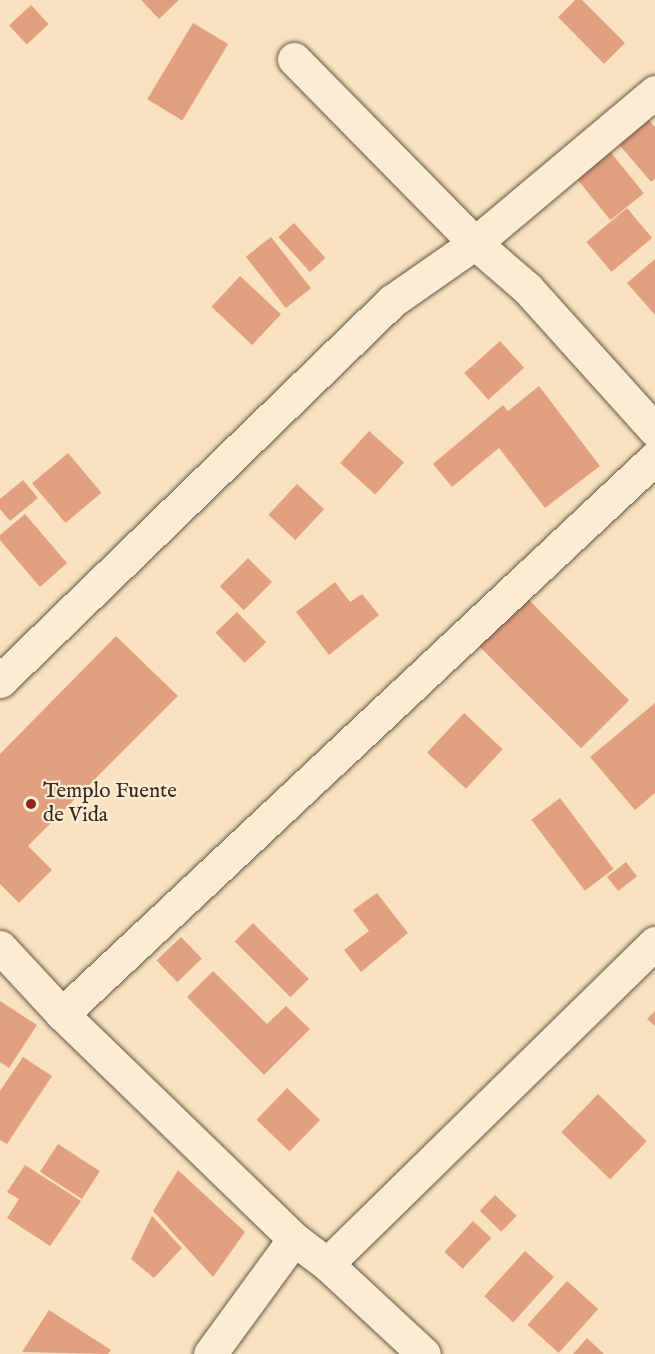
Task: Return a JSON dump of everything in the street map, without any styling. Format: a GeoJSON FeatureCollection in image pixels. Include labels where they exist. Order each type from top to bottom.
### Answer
{"type":"FeatureCollection","features":[{"type":"Feature","properties":{"kind":"street"},"geometry":{"type":"LineString","coordinates":[[294,59],[475,243],[527,288],[655,430]]}},
{"type":"Feature","properties":{"kind":"street"},"geometry":{"type":"LineString","coordinates":[[0,681],[392,301],[475,243],[655,92]]}},
{"type":"Feature","properties":{"kind":"street"},"geometry":{"type":"LineString","coordinates":[[62,1014],[655,458]]}},
{"type":"Feature","properties":{"kind":"street"},"geometry":{"type":"LineString","coordinates":[[327,1264],[655,943]]}},
{"type":"Feature","properties":{"kind":"street"},"geometry":{"type":"LineString","coordinates":[[0,947],[62,1014],[294,1239],[327,1264],[424,1354]]}},
{"type":"Feature","properties":{"kind":"street"},"geometry":{"type":"LineString","coordinates":[[210,1354],[294,1239]]}},
{"type":"Feature","properties":{"kind":"building"},"geometry":{"type":"Polygon","coordinates":[[[141,0],[179,0],[159,19],[141,0]]]}},
{"type":"Feature","properties":{"kind":"building"},"geometry":{"type":"Polygon","coordinates":[[[575,0],[582,0],[625,43],[604,64],[558,17],[575,0]]]}},
{"type":"Feature","properties":{"kind":"building"},"geometry":{"type":"Polygon","coordinates":[[[31,5],[49,24],[27,44],[9,25],[31,5]]]}},
{"type":"Feature","properties":{"kind":"building"},"geometry":{"type":"Polygon","coordinates":[[[193,23],[228,44],[182,120],[147,99],[193,23]]]}},
{"type":"Feature","properties":{"kind":"building"},"geometry":{"type":"Polygon","coordinates":[[[645,116],[655,127],[655,179],[651,182],[616,141],[645,116]]]}},
{"type":"Feature","properties":{"kind":"building"},"geometry":{"type":"Polygon","coordinates":[[[608,149],[644,193],[610,220],[575,176],[608,149]]]}},
{"type":"Feature","properties":{"kind":"building"},"geometry":{"type":"Polygon","coordinates":[[[627,208],[652,238],[611,272],[586,242],[627,208]]]}},
{"type":"Feature","properties":{"kind":"building"},"geometry":{"type":"Polygon","coordinates":[[[294,223],[325,258],[310,272],[278,237],[294,223]]]}},
{"type":"Feature","properties":{"kind":"building"},"geometry":{"type":"Polygon","coordinates":[[[271,237],[311,288],[286,308],[246,257],[271,237]]]}},
{"type":"Feature","properties":{"kind":"building"},"geometry":{"type":"Polygon","coordinates":[[[655,259],[655,315],[627,283],[655,259]]]}},
{"type":"Feature","properties":{"kind":"building"},"geometry":{"type":"Polygon","coordinates":[[[240,276],[281,314],[252,345],[211,307],[240,276]]]}},
{"type":"Feature","properties":{"kind":"building"},"geometry":{"type":"Polygon","coordinates":[[[500,341],[524,368],[488,400],[464,373],[500,341]]]}},
{"type":"Feature","properties":{"kind":"building"},"geometry":{"type":"Polygon","coordinates":[[[539,386],[600,466],[545,508],[499,448],[452,487],[433,464],[503,405],[508,411],[539,386]]]}},
{"type":"Feature","properties":{"kind":"building"},"geometry":{"type":"Polygon","coordinates":[[[369,431],[404,462],[375,494],[340,463],[369,431]]]}},
{"type":"Feature","properties":{"kind":"building"},"geometry":{"type":"Polygon","coordinates":[[[68,453],[101,493],[65,523],[32,483],[68,453]]]}},
{"type":"Feature","properties":{"kind":"building"},"geometry":{"type":"Polygon","coordinates":[[[23,480],[38,498],[10,521],[0,509],[0,499],[23,480]]]}},
{"type":"Feature","properties":{"kind":"building"},"geometry":{"type":"Polygon","coordinates":[[[297,484],[324,509],[295,540],[268,515],[297,484]]]}},
{"type":"Feature","properties":{"kind":"building"},"geometry":{"type":"Polygon","coordinates":[[[25,514],[67,563],[40,587],[0,540],[0,535],[25,514]]]}},
{"type":"Feature","properties":{"kind":"building"},"geometry":{"type":"Polygon","coordinates":[[[248,558],[272,582],[244,610],[220,586],[248,558]]]}},
{"type":"Feature","properties":{"kind":"building"},"geometry":{"type":"Polygon","coordinates":[[[335,582],[350,602],[362,594],[379,615],[329,655],[296,612],[335,582]]]}},
{"type":"Feature","properties":{"kind":"building"},"geometry":{"type":"Polygon","coordinates":[[[526,597],[629,700],[581,748],[478,645],[526,597]]]}},
{"type":"Feature","properties":{"kind":"building"},"geometry":{"type":"Polygon","coordinates":[[[237,612],[266,642],[245,663],[215,633],[237,612]]]}},
{"type":"Feature","properties":{"kind":"building"},"geometry":{"type":"Polygon","coordinates":[[[116,636],[178,696],[28,846],[52,870],[19,903],[0,884],[0,754],[116,636]]]}},
{"type":"Feature","properties":{"kind":"building"},"geometry":{"type":"Polygon","coordinates":[[[655,703],[655,793],[635,810],[590,757],[655,703]]]}},
{"type":"Feature","properties":{"kind":"building"},"geometry":{"type":"Polygon","coordinates":[[[464,713],[503,749],[466,789],[427,752],[464,713]]]}},
{"type":"Feature","properties":{"kind":"building"},"geometry":{"type":"Polygon","coordinates":[[[560,798],[614,869],[585,891],[531,820],[560,798]]]}},
{"type":"Feature","properties":{"kind":"building"},"geometry":{"type":"Polygon","coordinates":[[[626,862],[637,876],[618,891],[607,877],[626,862]]]}},
{"type":"Feature","properties":{"kind":"building"},"geometry":{"type":"Polygon","coordinates":[[[377,893],[408,933],[361,972],[344,950],[369,931],[353,910],[377,893]]]}},
{"type":"Feature","properties":{"kind":"building"},"geometry":{"type":"Polygon","coordinates":[[[253,923],[309,979],[290,997],[235,941],[253,923]]]}},
{"type":"Feature","properties":{"kind":"building"},"geometry":{"type":"Polygon","coordinates":[[[181,937],[202,959],[177,982],[157,961],[181,937]]]}},
{"type":"Feature","properties":{"kind":"building"},"geometry":{"type":"Polygon","coordinates":[[[213,971],[267,1024],[286,1006],[310,1029],[264,1075],[187,997],[213,971]]]}},
{"type":"Feature","properties":{"kind":"building"},"geometry":{"type":"Polygon","coordinates":[[[0,1001],[37,1025],[9,1068],[0,1062],[0,1001]]]}},
{"type":"Feature","properties":{"kind":"building"},"geometry":{"type":"Polygon","coordinates":[[[655,1011],[655,1026],[647,1019],[655,1011]]]}},
{"type":"Feature","properties":{"kind":"building"},"geometry":{"type":"Polygon","coordinates":[[[23,1057],[52,1076],[7,1144],[0,1140],[0,1091],[23,1057]]]}},
{"type":"Feature","properties":{"kind":"building"},"geometry":{"type":"Polygon","coordinates":[[[287,1088],[320,1120],[290,1152],[256,1120],[287,1088]]]}},
{"type":"Feature","properties":{"kind":"building"},"geometry":{"type":"Polygon","coordinates":[[[598,1094],[647,1141],[610,1179],[561,1132],[598,1094]]]}},
{"type":"Feature","properties":{"kind":"building"},"geometry":{"type":"Polygon","coordinates":[[[58,1144],[100,1171],[82,1199],[40,1172],[58,1144]]]}},
{"type":"Feature","properties":{"kind":"building"},"geometry":{"type":"Polygon","coordinates":[[[25,1165],[81,1201],[50,1246],[7,1218],[19,1199],[7,1192],[25,1165]]]}},
{"type":"Feature","properties":{"kind":"building"},"geometry":{"type":"Polygon","coordinates":[[[178,1170],[245,1232],[213,1277],[153,1211],[178,1170]]]}},
{"type":"Feature","properties":{"kind":"building"},"geometry":{"type":"Polygon","coordinates":[[[495,1195],[517,1216],[501,1232],[480,1211],[495,1195]]]}},
{"type":"Feature","properties":{"kind":"building"},"geometry":{"type":"Polygon","coordinates":[[[152,1216],[182,1248],[154,1278],[131,1259],[152,1216]]]}},
{"type":"Feature","properties":{"kind":"building"},"geometry":{"type":"Polygon","coordinates":[[[473,1221],[491,1238],[463,1269],[444,1252],[473,1221]]]}},
{"type":"Feature","properties":{"kind":"building"},"geometry":{"type":"Polygon","coordinates":[[[525,1251],[554,1277],[513,1322],[484,1296],[525,1251]]]}},
{"type":"Feature","properties":{"kind":"building"},"geometry":{"type":"Polygon","coordinates":[[[567,1281],[598,1309],[559,1353],[528,1325],[567,1281]]]}},
{"type":"Feature","properties":{"kind":"building"},"geometry":{"type":"Polygon","coordinates":[[[49,1310],[111,1350],[108,1354],[22,1352],[49,1310]]]}},
{"type":"Feature","properties":{"kind":"building"},"geometry":{"type":"Polygon","coordinates":[[[587,1338],[604,1354],[573,1354],[587,1338]]]}},
{"type":"Feature","properties":{"kind":"place","name":"Templo Fuente de Vida"},"geometry":{"type":"Point","coordinates":[31,804]}}]}
